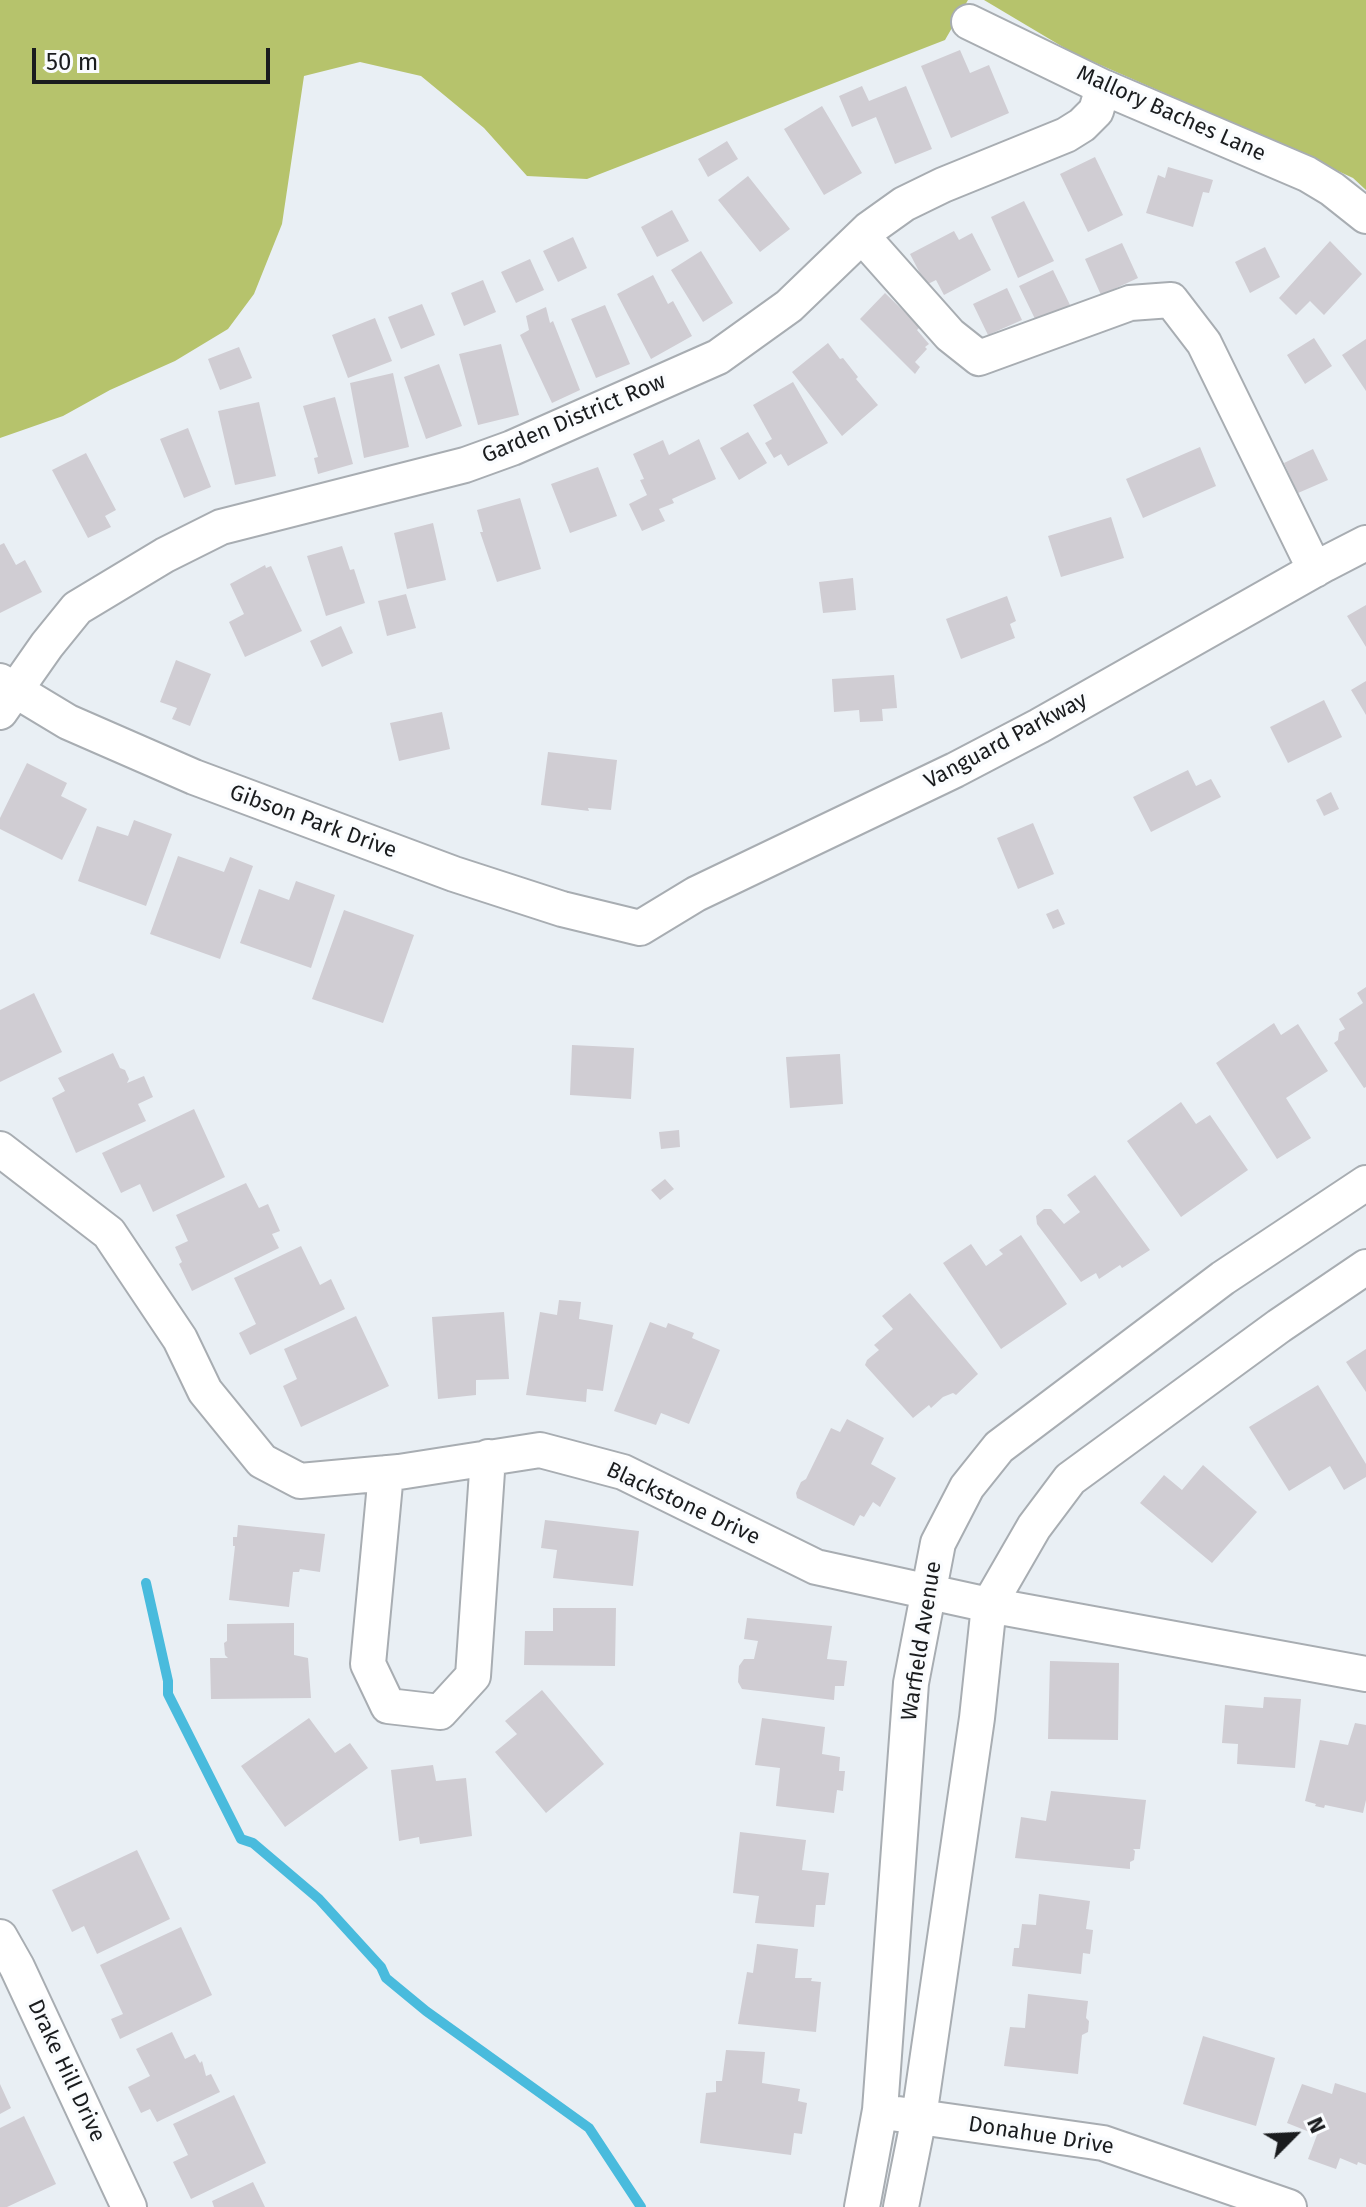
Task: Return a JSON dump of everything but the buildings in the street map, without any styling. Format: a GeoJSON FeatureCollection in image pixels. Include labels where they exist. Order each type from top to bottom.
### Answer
{"type":"FeatureCollection","features":[{"type":"Feature","properties":{"kind":"street","name":"Mallory Baches Lane"},"geometry":{"type":"LineString","coordinates":[[969,22],[1103,87],[1307,174],[1366,216]]}},
{"type":"Feature","properties":{"kind":"street","name":"Garden District Row"},"geometry":{"type":"LineString","coordinates":[[5,695],[77,608],[165,555],[221,527],[465,465],[512,448],[718,357],[789,306],[862,236],[904,204],[1066,135],[1082,125],[1096,111],[1103,87]]}},
{"type":"Feature","properties":{"kind":"street"},"geometry":{"type":"LineString","coordinates":[[862,236],[950,335],[979,358],[1130,303],[1171,300],[1204,343],[1315,570]]}},
{"type":"Feature","properties":{"kind":"street","name":"Vanguard Parkway"},"geometry":{"type":"LineString","coordinates":[[640,928],[696,894],[955,770],[1039,726],[1366,543]]}},
{"type":"Feature","properties":{"kind":"street","name":"Gibson Park Drive"},"geometry":{"type":"LineString","coordinates":[[5,695],[194,777],[454,874],[562,909],[640,928]]}},
{"type":"Feature","properties":{"kind":"street","name":"Blackstone Drive"},"geometry":{"type":"LineString","coordinates":[[0,1149],[109,1233],[180,1339],[205,1391],[262,1461],[300,1481],[386,1473],[540,1450],[623,1472],[816,1567],[927,1593],[1366,1674]]}},
{"type":"Feature","properties":{"kind":"street","name":"Warfield Avenue"},"geometry":{"type":"LineString","coordinates":[[862,2207],[880,2110],[911,1683],[938,1543],[967,1487],[999,1447],[1223,1278],[1366,1183]]}},
{"type":"Feature","properties":{"kind":"street"},"geometry":{"type":"LineString","coordinates":[[901,2207],[919,2117],[977,1718],[989,1605],[1034,1527],[1070,1479],[1279,1326],[1366,1267]]}},
{"type":"Feature","properties":{"kind":"street"},"geometry":{"type":"LineString","coordinates":[[386,1473],[368,1664],[388,1706],[440,1712],[473,1676],[488,1457]]}},
{"type":"Feature","properties":{"kind":"street","name":"Drake Hill Drive"},"geometry":{"type":"LineString","coordinates":[[0,1937],[9,1971],[129,2207]]}},
{"type":"Feature","properties":{"kind":"street","name":"Donahue Drive"},"geometry":{"type":"LineString","coordinates":[[880,2110],[1103,2143],[1289,2207]]}},
{"type":"Feature","properties":{"kind":"green space"},"geometry":{"type":"Polygon","coordinates":[[[0,0],[968,0],[945,40],[587,179],[527,176],[484,128],[421,76],[360,62],[304,76],[282,224],[254,294],[228,329],[175,361],[110,390],[63,416],[0,438],[0,0]]]}},
{"type":"Feature","properties":{"kind":"green space"},"geometry":{"type":"Polygon","coordinates":[[[984,0],[1366,0],[1366,190],[1353,178],[1073,53],[984,0]]]}},
{"type":"Feature","properties":{"kind":"waterway"},"geometry":{"type":"LineString","coordinates":[[146,1583],[168,1681],[168,1694],[241,1839],[253,1843],[319,1899],[381,1967],[386,1978],[426,2011],[589,2128],[641,2207]]}}]}
